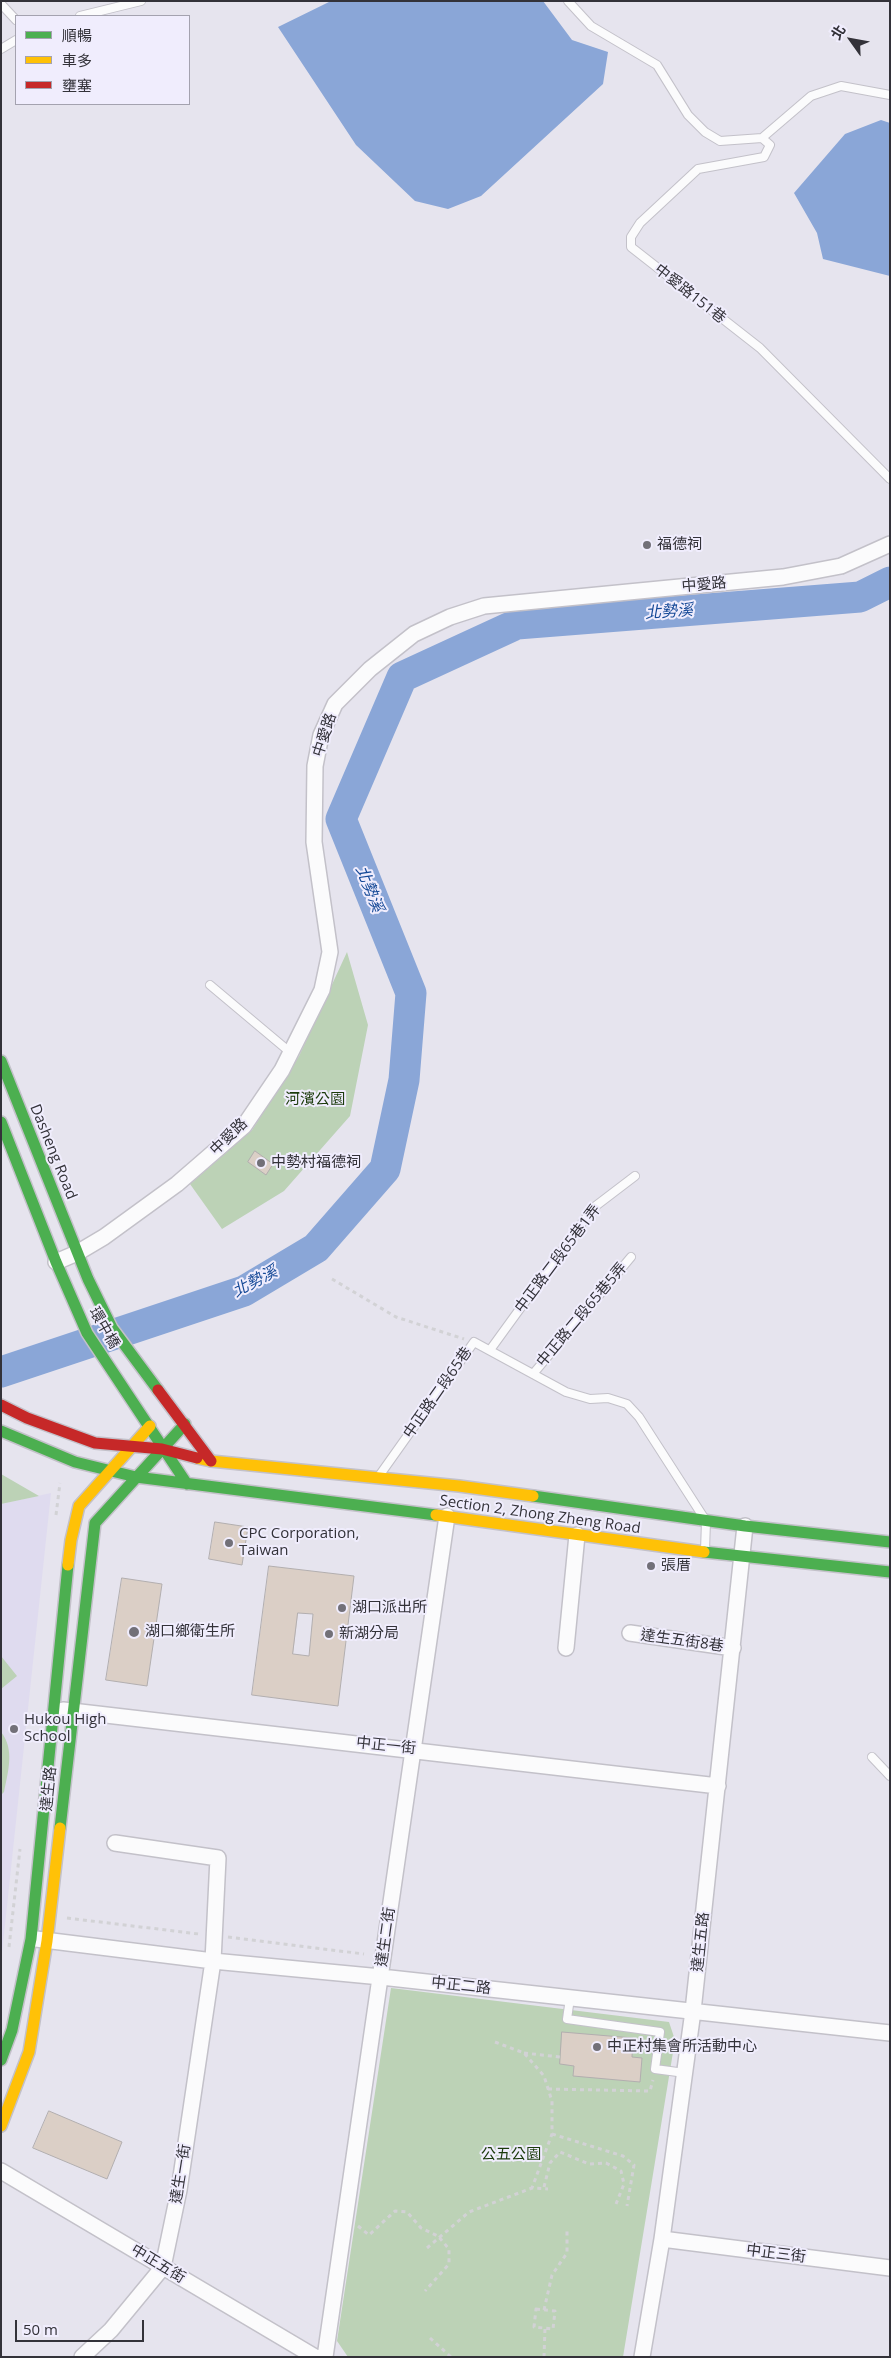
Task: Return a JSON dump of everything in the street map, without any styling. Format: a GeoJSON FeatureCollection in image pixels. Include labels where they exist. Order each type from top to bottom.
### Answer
{"type":"FeatureCollection","features":[{"type":"Feature","properties":{"kind":"main road","name":"Dasheng Road"},"geometry":{"type":"LineString","coordinates":[[1,1061],[77,1253]]}},
{"type":"Feature","properties":{"kind":"main road"},"geometry":{"type":"LineString","coordinates":[[1,1122],[56,1262]]}},
{"type":"Feature","properties":{"kind":"main road","name":"環中橋"},"geometry":{"type":"LineString","coordinates":[[77,1253],[112,1328],[157,1391],[185,1424]]}},
{"type":"Feature","properties":{"kind":"main road","name":"環中橋"},"geometry":{"type":"LineString","coordinates":[[56,1262],[87,1333],[150,1426]]}},
{"type":"Feature","properties":{"kind":"main road","name":"Section 2, Zhong Zheng Road"},"geometry":{"type":"LineString","coordinates":[[1,1405],[27,1418],[95,1444],[162,1449],[211,1461],[459,1486],[706,1521],[890,1542]]}},
{"type":"Feature","properties":{"kind":"main road"},"geometry":{"type":"LineString","coordinates":[[185,1424],[211,1461]]}},
{"type":"Feature","properties":{"kind":"main road","name":"達生路"},"geometry":{"type":"LineString","coordinates":[[1,2126],[29,2052],[47,1940],[95,1523],[185,1424]]}},
{"type":"Feature","properties":{"kind":"main road"},"geometry":{"type":"LineString","coordinates":[[150,1426],[162,1449],[187,1484]]}},
{"type":"Feature","properties":{"kind":"main road","name":"達生路"},"geometry":{"type":"LineString","coordinates":[[1,2060],[12,2030],[31,1938],[71,1540],[79,1506],[150,1426]]}},
{"type":"Feature","properties":{"kind":"main road","name":"Section 2, Zhong Zheng Road"},"geometry":{"type":"LineString","coordinates":[[1,1431],[75,1462],[136,1476],[447,1516],[743,1558],[890,1572]]}},
{"type":"Feature","properties":{"kind":"street","name":"中愛路"},"geometry":{"type":"LineString","coordinates":[[56,1262],[77,1253],[104,1237],[177,1184],[244,1126],[291,1053],[322,990],[330,952],[314,842],[315,766],[321,735],[335,704],[370,669],[414,634],[450,617],[484,606],[783,577],[841,566],[890,544]]}},
{"type":"Feature","properties":{"kind":"street","name":"達生二街"},"geometry":{"type":"LineString","coordinates":[[325,2357],[447,1516]]}},
{"type":"Feature","properties":{"kind":"street","name":"達生五路"},"geometry":{"type":"LineString","coordinates":[[642,2357],[662,2240],[693,2011],[746,1526]]}},
{"type":"Feature","properties":{"kind":"street"},"geometry":{"type":"LineString","coordinates":[[566,1648],[577,1535]]}},
{"type":"Feature","properties":{"kind":"street","name":"達生五街8巷"},"geometry":{"type":"LineString","coordinates":[[630,1633],[733,1648]]}},
{"type":"Feature","properties":{"kind":"street","name":"中正一街"},"geometry":{"type":"LineString","coordinates":[[54,1709],[412,1749],[718,1786]]}},
{"type":"Feature","properties":{"kind":"street","name":"達生一街"},"geometry":{"type":"LineString","coordinates":[[82,2357],[111,2330],[163,2267],[179,2190],[213,1961],[218,1858],[115,1843]]}},
{"type":"Feature","properties":{"kind":"street","name":"中正二路"},"geometry":{"type":"LineString","coordinates":[[31,1938],[213,1961],[381,1977],[890,2033]]}},
{"type":"Feature","properties":{"kind":"street","name":"中正五街"},"geometry":{"type":"LineString","coordinates":[[1,2171],[315,2357]]}},
{"type":"Feature","properties":{"kind":"street","name":"中正三街"},"geometry":{"type":"LineString","coordinates":[[662,2240],[890,2268]]}},
{"type":"Feature","properties":{"kind":"lane"},"geometry":{"type":"LineString","coordinates":[[84,15],[141,1]]}},
{"type":"Feature","properties":{"kind":"lane"},"geometry":{"type":"LineString","coordinates":[[568,1],[591,26],[657,65],[688,115],[705,132],[720,141],[762,138],[811,96],[841,86],[890,95]]}},
{"type":"Feature","properties":{"kind":"lane"},"geometry":{"type":"LineString","coordinates":[[1,4],[15,19]]}},
{"type":"Feature","properties":{"kind":"lane"},"geometry":{"type":"LineString","coordinates":[[1,49],[15,41]]}},
{"type":"Feature","properties":{"kind":"lane","name":"中愛路151巷"},"geometry":{"type":"LineString","coordinates":[[762,138],[770,145],[764,158],[698,169],[640,223],[631,237],[630,248],[760,348],[890,479]]}},
{"type":"Feature","properties":{"kind":"lane"},"geometry":{"type":"LineString","coordinates":[[210,986],[291,1053]]}},
{"type":"Feature","properties":{"kind":"lane","name":"中正路二段65巷1弄"},"geometry":{"type":"LineString","coordinates":[[490,1350],[593,1208],[635,1176]]}},
{"type":"Feature","properties":{"kind":"lane","name":"中正路二段65巷5弄"},"geometry":{"type":"LineString","coordinates":[[533,1374],[631,1257]]}},
{"type":"Feature","properties":{"kind":"lane","name":"中正路二段65巷"},"geometry":{"type":"LineString","coordinates":[[378,1478],[474,1342],[566,1392],[590,1399],[608,1398],[627,1404],[640,1417],[706,1521]]}},
{"type":"Feature","properties":{"kind":"lane"},"geometry":{"type":"LineString","coordinates":[[704,1552],[706,1521]]}},
{"type":"Feature","properties":{"kind":"lane"},"geometry":{"type":"LineString","coordinates":[[872,1757],[890,1776]]}},
{"type":"Feature","properties":{"kind":"lane"},"geometry":{"type":"LineString","coordinates":[[570,1998],[567,2019],[660,2032],[655,2069],[685,2073]]}},
{"type":"Feature","properties":{"kind":"path"},"geometry":{"type":"LineString","coordinates":[[332,1279],[396,1316],[474,1342]]}},
{"type":"Feature","properties":{"kind":"path"},"geometry":{"type":"LineString","coordinates":[[68,1908],[67,1918],[364,1954]]}},
{"type":"Feature","properties":{"kind":"path"},"geometry":{"type":"LineString","coordinates":[[495,2042],[524,2053],[560,2057]]}},
{"type":"Feature","properties":{"kind":"path"},"geometry":{"type":"LineString","coordinates":[[524,2053],[544,2076],[552,2101],[552,2134],[532,2188]]}},
{"type":"Feature","properties":{"kind":"path"},"geometry":{"type":"LineString","coordinates":[[548,2089],[650,2091],[655,2069]]}},
{"type":"Feature","properties":{"kind":"path"},"geometry":{"type":"LineString","coordinates":[[552,2134],[623,2156],[634,2165],[627,2206]]}},
{"type":"Feature","properties":{"kind":"path"},"geometry":{"type":"LineString","coordinates":[[544,2187],[550,2163],[560,2152],[589,2164],[606,2163],[621,2171],[624,2184],[616,2204]]}},
{"type":"Feature","properties":{"kind":"path"},"geometry":{"type":"LineString","coordinates":[[427,2248],[438,2236],[468,2212],[532,2188],[548,2188]]}},
{"type":"Feature","properties":{"kind":"path"},"geometry":{"type":"LineString","coordinates":[[356,2224],[369,2235],[395,2211],[407,2212],[421,2228],[438,2236],[449,2249],[448,2264],[425,2291]]}},
{"type":"Feature","properties":{"kind":"path"},"geometry":{"type":"LineString","coordinates":[[544,2310],[552,2275],[567,2253],[567,2231]]}},
{"type":"Feature","properties":{"kind":"path"},"geometry":{"type":"LineString","coordinates":[[536,2309],[555,2311],[553,2329],[546,2328],[534,2327],[536,2309]]}},
{"type":"Feature","properties":{"kind":"path"},"geometry":{"type":"LineString","coordinates":[[544,2357],[546,2328]]}},
{"type":"Feature","properties":{"kind":"path"},"geometry":{"type":"LineString","coordinates":[[430,2338],[452,2357]]}},
{"type":"Feature","properties":{"kind":"shaded area","name":"Hukou High School"},"geometry":{"type":"Polygon","coordinates":[[[51,1493],[2,1953],[1,1960],[1,1504],[51,1493]]]}},
{"type":"Feature","properties":{"kind":"green space","name":"河濱公園"},"geometry":{"type":"Polygon","coordinates":[[[347,952],[368,1025],[350,1116],[284,1191],[222,1229],[190,1184],[252,1130],[299,1056],[347,952]]]}},
{"type":"Feature","properties":{"kind":"green space"},"geometry":{"type":"Polygon","coordinates":[[[1,1474],[39,1496],[1,1504],[1,1474]]]}},
{"type":"Feature","properties":{"kind":"green space"},"geometry":{"type":"Polygon","coordinates":[[[1,1656],[17,1676],[1,1689],[1,1656]]]}},
{"type":"Feature","properties":{"kind":"green space"},"geometry":{"type":"Polygon","coordinates":[[[1,1732],[8,1746],[9,1761],[4,1792],[1,1795],[1,1732]]]}},
{"type":"Feature","properties":{"kind":"green space","name":"公五公園"},"geometry":{"type":"Polygon","coordinates":[[[391,1988],[669,2022],[675,2040],[623,2357],[348,2357],[337,2341],[391,1988]]]}},
{"type":"Feature","properties":{"kind":"water"},"geometry":{"type":"Polygon","coordinates":[[[331,1],[543,1],[572,40],[608,52],[603,84],[481,196],[448,209],[415,201],[356,145],[278,27],[331,1]]]}},
{"type":"Feature","properties":{"kind":"water"},"geometry":{"type":"Polygon","coordinates":[[[881,120],[890,123],[890,276],[823,259],[817,233],[794,193],[845,134],[881,120]]]}},
{"type":"Feature","properties":{"kind":"building","name":"中勢村福德祠"},"geometry":{"type":"Polygon","coordinates":[[[255,1151],[273,1164],[266,1175],[248,1162],[255,1151]]]}},
{"type":"Feature","properties":{"kind":"building","name":"CPC Corporation, Taiwan"},"geometry":{"type":"Polygon","coordinates":[[[215,1522],[248,1527],[242,1565],[209,1559],[215,1522]]]}},
{"type":"Feature","properties":{"kind":"building","name":"新湖分局"},"geometry":{"type":"Polygon","coordinates":[[[269,1566],[354,1576],[338,1706],[252,1695],[269,1566]],[[298,1613],[293,1654],[309,1656],[313,1614],[298,1613]]]}},
{"type":"Feature","properties":{"kind":"building","name":"湖口鄉衛生所"},"geometry":{"type":"Polygon","coordinates":[[[122,1578],[162,1584],[147,1686],[106,1680],[122,1578]]]}},
{"type":"Feature","properties":{"kind":"building","name":"中正村集會所活動中心"},"geometry":{"type":"Polygon","coordinates":[[[562,2032],[633,2038],[632,2057],[642,2058],[640,2082],[573,2076],[574,2066],[560,2064],[562,2032]]]}},
{"type":"Feature","properties":{"kind":"building"},"geometry":{"type":"Polygon","coordinates":[[[49,2111],[122,2142],[107,2179],[33,2148],[49,2111]]]}},
{"type":"Feature","properties":{"kind":"waterway","name":"北勢溪"},"geometry":{"type":"LineString","coordinates":[[1,1372],[244,1291],[316,1248],[385,1169],[404,1080],[411,993],[341,819],[402,677],[517,624],[860,597],[890,582]]}},
{"type":"Feature","properties":{"kind":"traffic: fast"},"geometry":{"type":"LineString","coordinates":[[1,1061],[88,1279],[112,1328],[158,1390]]}},
{"type":"Feature","properties":{"kind":"traffic: fast"},"geometry":{"type":"LineString","coordinates":[[1,1122],[56,1262],[87,1333],[187,1484]]}},
{"type":"Feature","properties":{"kind":"traffic: fast"},"geometry":{"type":"LineString","coordinates":[[60,1828],[95,1523],[185,1424]]}},
{"type":"Feature","properties":{"kind":"traffic: fast"},"geometry":{"type":"LineString","coordinates":[[1,1431],[75,1462],[136,1477],[436,1515]]}},
{"type":"Feature","properties":{"kind":"traffic: fast"},"geometry":{"type":"LineString","coordinates":[[533,1496],[745,1526],[890,1542]]}},
{"type":"Feature","properties":{"kind":"traffic: fast"},"geometry":{"type":"LineString","coordinates":[[704,1552],[890,1572]]}},
{"type":"Feature","properties":{"kind":"traffic: fast"},"geometry":{"type":"LineString","coordinates":[[1,2060],[12,2030],[31,1939],[68,1565]]}},
{"type":"Feature","properties":{"kind":"traffic: slow"},"geometry":{"type":"LineString","coordinates":[[68,1565],[71,1540],[79,1506],[150,1426]]}},
{"type":"Feature","properties":{"kind":"traffic: slow"},"geometry":{"type":"LineString","coordinates":[[197,1458],[459,1486],[533,1496]]}},
{"type":"Feature","properties":{"kind":"traffic: slow"},"geometry":{"type":"LineString","coordinates":[[436,1515],[704,1552]]}},
{"type":"Feature","properties":{"kind":"traffic: slow"},"geometry":{"type":"LineString","coordinates":[[1,2126],[29,2052],[47,1941],[60,1828]]}},
{"type":"Feature","properties":{"kind":"traffic: jam"},"geometry":{"type":"LineString","coordinates":[[158,1390],[211,1461]]}},
{"type":"Feature","properties":{"kind":"traffic: jam"},"geometry":{"type":"LineString","coordinates":[[1,1405],[27,1418],[95,1443],[162,1449],[197,1458]]}},
{"type":"Feature","properties":{"kind":"place","name":"福德祠"},"geometry":{"type":"Point","coordinates":[647,545]}},
{"type":"Feature","properties":{"kind":"place","name":"中勢村福德祠"},"geometry":{"type":"Point","coordinates":[261,1163]}},
{"type":"Feature","properties":{"kind":"place","name":"CPC Corporation, Taiwan"},"geometry":{"type":"Point","coordinates":[229,1543]}},
{"type":"Feature","properties":{"kind":"place","name":"張厝"},"geometry":{"type":"Point","coordinates":[651,1566]}},
{"type":"Feature","properties":{"kind":"place","name":"湖口派出所"},"geometry":{"type":"Point","coordinates":[342,1608]}},
{"type":"Feature","properties":{"kind":"place","name":"湖口鄉衛生所"},"geometry":{"type":"Point","coordinates":[134,1632]}},
{"type":"Feature","properties":{"kind":"place","name":"新湖分局"},"geometry":{"type":"Point","coordinates":[329,1634]}},
{"type":"Feature","properties":{"kind":"place","name":"Hukou High School"},"geometry":{"type":"Point","coordinates":[14,1729]}},
{"type":"Feature","properties":{"kind":"place","name":"中正村集會所活動中心"},"geometry":{"type":"Point","coordinates":[597,2047]}}]}
